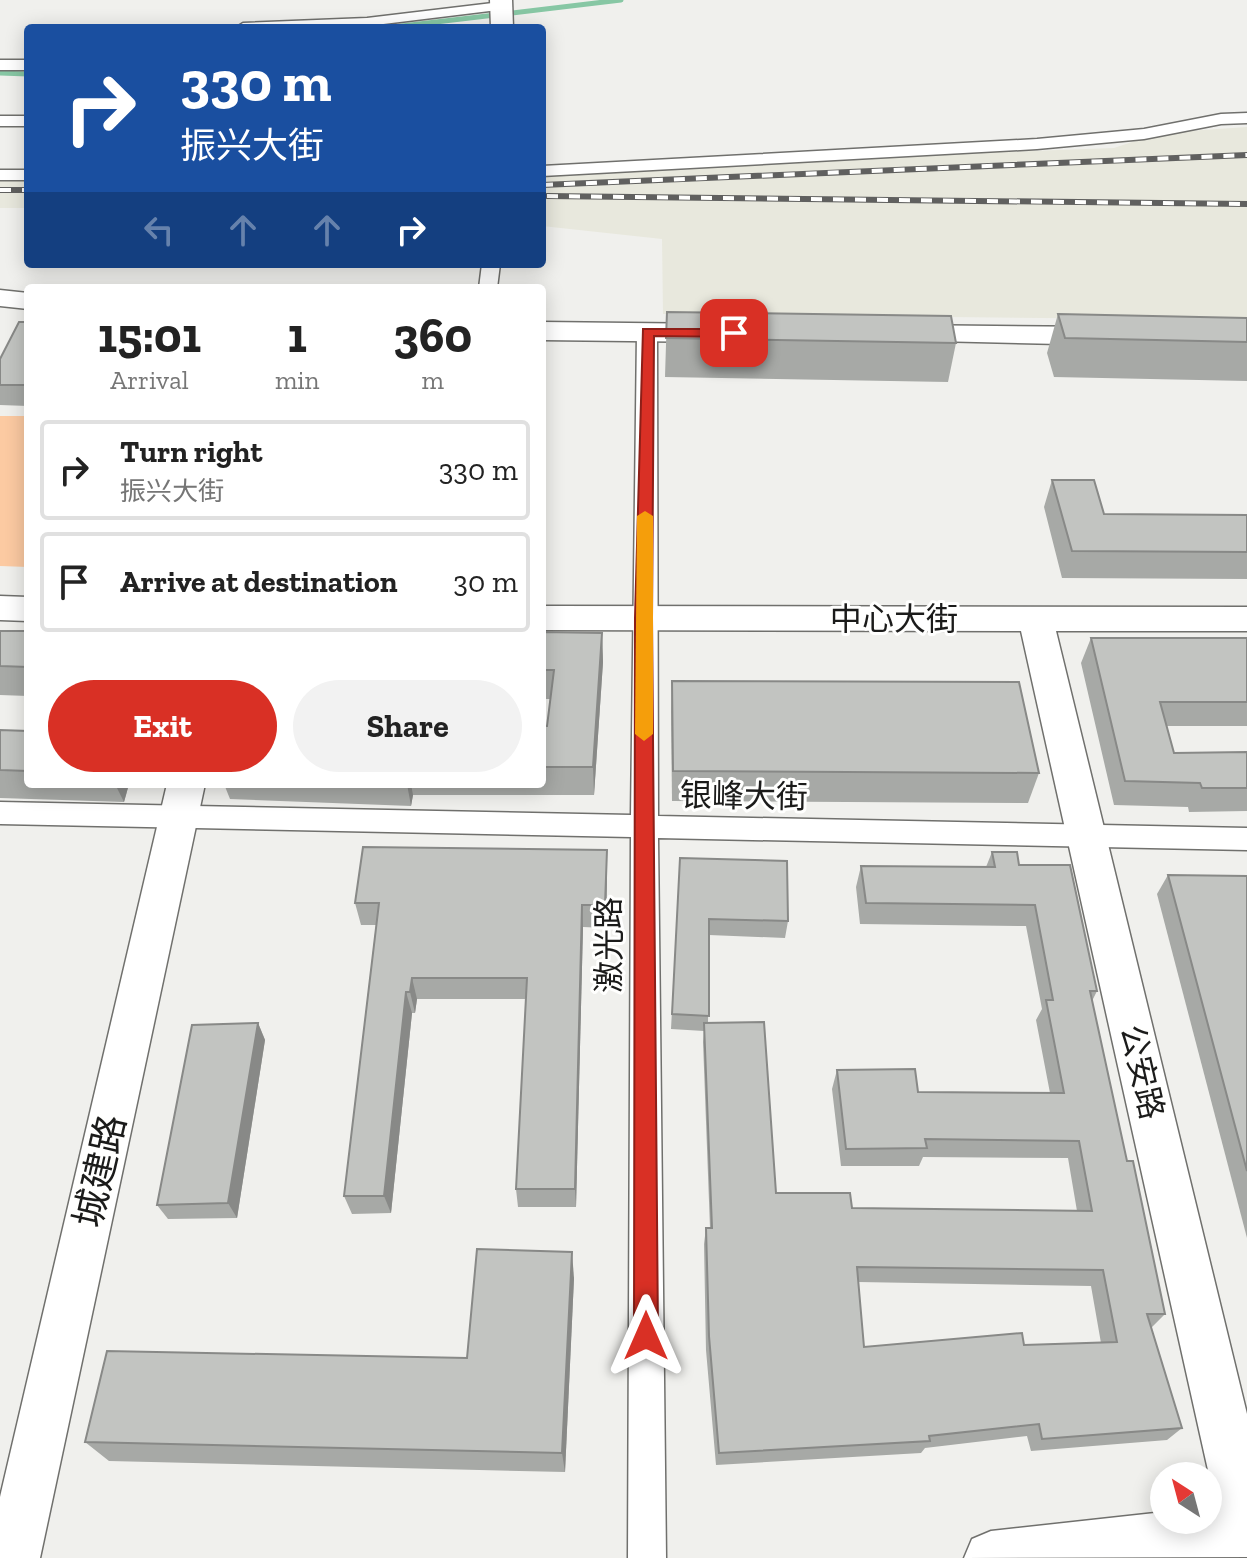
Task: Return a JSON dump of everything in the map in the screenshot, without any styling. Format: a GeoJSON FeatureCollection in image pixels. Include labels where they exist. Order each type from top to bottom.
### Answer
{"type":"FeatureCollection","features":[{"type":"Feature","properties":{"kind":"street"},"geometry":{"type":"LineString","coordinates":[[326,24],[501,17]]}},
{"type":"Feature","properties":{"kind":"street"},"geometry":{"type":"LineString","coordinates":[[0,65],[24,65]]}},
{"type":"Feature","properties":{"kind":"street"},"geometry":{"type":"LineString","coordinates":[[546,171],[1022,145],[1144,134],[1221,119],[1247,118]]}},
{"type":"Feature","properties":{"kind":"street"},"geometry":{"type":"LineString","coordinates":[[0,121],[24,121]]}},
{"type":"Feature","properties":{"kind":"street"},"geometry":{"type":"LineString","coordinates":[[0,175],[24,175]]}},
{"type":"Feature","properties":{"kind":"street"},"geometry":{"type":"LineString","coordinates":[[0,298],[24,301]]}},
{"type":"Feature","properties":{"kind":"street"},"geometry":{"type":"LineString","coordinates":[[546,331],[737,333]]}},
{"type":"Feature","properties":{"kind":"street","name":"激光路"},"geometry":{"type":"LineString","coordinates":[[647,332],[644,618],[647,1558]]}},
{"type":"Feature","properties":{"kind":"street"},"geometry":{"type":"LineString","coordinates":[[879,334],[1126,336]]}},
{"type":"Feature","properties":{"kind":"street"},"geometry":{"type":"LineString","coordinates":[[0,608],[24,609]]}},
{"type":"Feature","properties":{"kind":"street","name":"中心大街"},"geometry":{"type":"LineString","coordinates":[[546,618],[1247,619]]}},
{"type":"Feature","properties":{"kind":"street","name":"公安路"},"geometry":{"type":"LineString","coordinates":[[1036,619],[1247,1528]]}},
{"type":"Feature","properties":{"kind":"street","name":"银峰大街"},"geometry":{"type":"LineString","coordinates":[[0,813],[182,801],[644,827],[1247,839]]}},
{"type":"Feature","properties":{"kind":"street","name":"城建路"},"geometry":{"type":"LineString","coordinates":[[13,1558],[182,801]]}},
{"type":"Feature","properties":{"kind":"street"},"geometry":{"type":"LineString","coordinates":[[991,1558],[1247,1528]]}},
{"type":"Feature","properties":{"kind":"shaded area"},"geometry":{"type":"Polygon","coordinates":[[[1247,127],[1247,320],[663,314],[662,239],[546,226],[546,168],[1114,148],[1159,133],[1247,127]]]}},
{"type":"Feature","properties":{"kind":"shaded area"},"geometry":{"type":"Polygon","coordinates":[[[0,178],[24,178],[24,208],[0,208],[0,178]]]}},
{"type":"Feature","properties":{"kind":"shaded area"},"geometry":{"type":"Polygon","coordinates":[[[0,416],[24,416],[24,567],[0,566],[0,416]]]}},
{"type":"Feature","properties":{"kind":"building"},"geometry":{"type":"Polygon","coordinates":[[[667,312],[951,316],[956,343],[666,338],[667,312]]]}},
{"type":"Feature","properties":{"kind":"building"},"geometry":{"type":"Polygon","coordinates":[[[1058,314],[1247,318],[1247,342],[1065,338],[1058,314]]]}},
{"type":"Feature","properties":{"kind":"building"},"geometry":{"type":"Polygon","coordinates":[[[19,322],[24,322],[24,385],[0,385],[0,359],[19,322]]]}},
{"type":"Feature","properties":{"kind":"building"},"geometry":{"type":"Polygon","coordinates":[[[1052,480],[1094,480],[1104,514],[1247,515],[1247,552],[1072,551],[1052,480]]]}},
{"type":"Feature","properties":{"kind":"building"},"geometry":{"type":"Polygon","coordinates":[[[0,631],[24,631],[24,667],[0,666],[0,631]]]}},
{"type":"Feature","properties":{"kind":"building"},"geometry":{"type":"Polygon","coordinates":[[[546,632],[602,633],[593,767],[546,767],[546,726],[554,670],[546,670],[546,632]]]}},
{"type":"Feature","properties":{"kind":"building"},"geometry":{"type":"Polygon","coordinates":[[[1091,638],[1247,638],[1247,702],[1160,702],[1174,753],[1247,752],[1247,788],[1202,788],[1200,783],[1125,781],[1091,638]]]}},
{"type":"Feature","properties":{"kind":"building"},"geometry":{"type":"Polygon","coordinates":[[[672,681],[1019,682],[1039,773],[673,771],[672,681]]]}},
{"type":"Feature","properties":{"kind":"building"},"geometry":{"type":"Polygon","coordinates":[[[0,730],[24,731],[24,771],[0,770],[0,730]]]}},
{"type":"Feature","properties":{"kind":"building"},"geometry":{"type":"Polygon","coordinates":[[[363,847],[607,850],[605,905],[582,905],[575,1189],[516,1189],[527,978],[412,978],[410,992],[406,992],[384,1196],[344,1196],[379,903],[355,903],[363,847]]]}},
{"type":"Feature","properties":{"kind":"building"},"geometry":{"type":"Polygon","coordinates":[[[992,852],[1017,852],[1019,865],[1070,865],[1097,991],[1090,991],[1127,1161],[1133,1161],[1165,1314],[1147,1314],[1182,1428],[1042,1439],[1039,1424],[929,1436],[930,1441],[719,1453],[709,1336],[706,1228],[712,1228],[704,1023],[764,1022],[776,1193],[850,1193],[852,1208],[1092,1211],[1079,1141],[925,1139],[927,1148],[846,1149],[837,1070],[915,1069],[918,1092],[1064,1093],[1046,1000],[1053,1000],[1035,905],[866,903],[861,866],[995,867],[992,852]],[[857,1267],[864,1347],[1022,1333],[1024,1345],[1117,1342],[1103,1270],[857,1267]]]}},
{"type":"Feature","properties":{"kind":"building"},"geometry":{"type":"Polygon","coordinates":[[[680,858],[787,861],[788,921],[709,919],[709,1016],[672,1014],[680,858]]]}},
{"type":"Feature","properties":{"kind":"building"},"geometry":{"type":"Polygon","coordinates":[[[1168,875],[1247,876],[1247,1171],[1168,875]]]}},
{"type":"Feature","properties":{"kind":"building"},"geometry":{"type":"Polygon","coordinates":[[[258,1023],[228,1203],[157,1205],[192,1025],[258,1023]]]}},
{"type":"Feature","properties":{"kind":"building"},"geometry":{"type":"Polygon","coordinates":[[[477,1249],[572,1252],[562,1453],[85,1442],[107,1351],[467,1358],[477,1249]]]}},
{"type":"Feature","properties":{"kind":"waterway"},"geometry":{"type":"LineString","coordinates":[[419,24],[621,0]]}},
{"type":"Feature","properties":{"kind":"waterway"},"geometry":{"type":"LineString","coordinates":[[0,73],[24,74]]}},
{"type":"Feature","properties":{"kind":"railway"},"geometry":{"type":"LineString","coordinates":[[546,185],[1247,155]]}},
{"type":"Feature","properties":{"kind":"railway"},"geometry":{"type":"LineString","coordinates":[[0,190],[24,190]]}},
{"type":"Feature","properties":{"kind":"railway"},"geometry":{"type":"LineString","coordinates":[[547,196],[1247,204]]}},
{"type":"Feature","properties":{"kind":"slow traffic"},"geometry":{"type":"LineString","coordinates":[[644,734],[645,516]]}},
{"type":"Feature","properties":{"kind":"route"},"geometry":{"type":"LineString","coordinates":[[646,1336],[644,618],[647,332],[734,333]]}}]}
